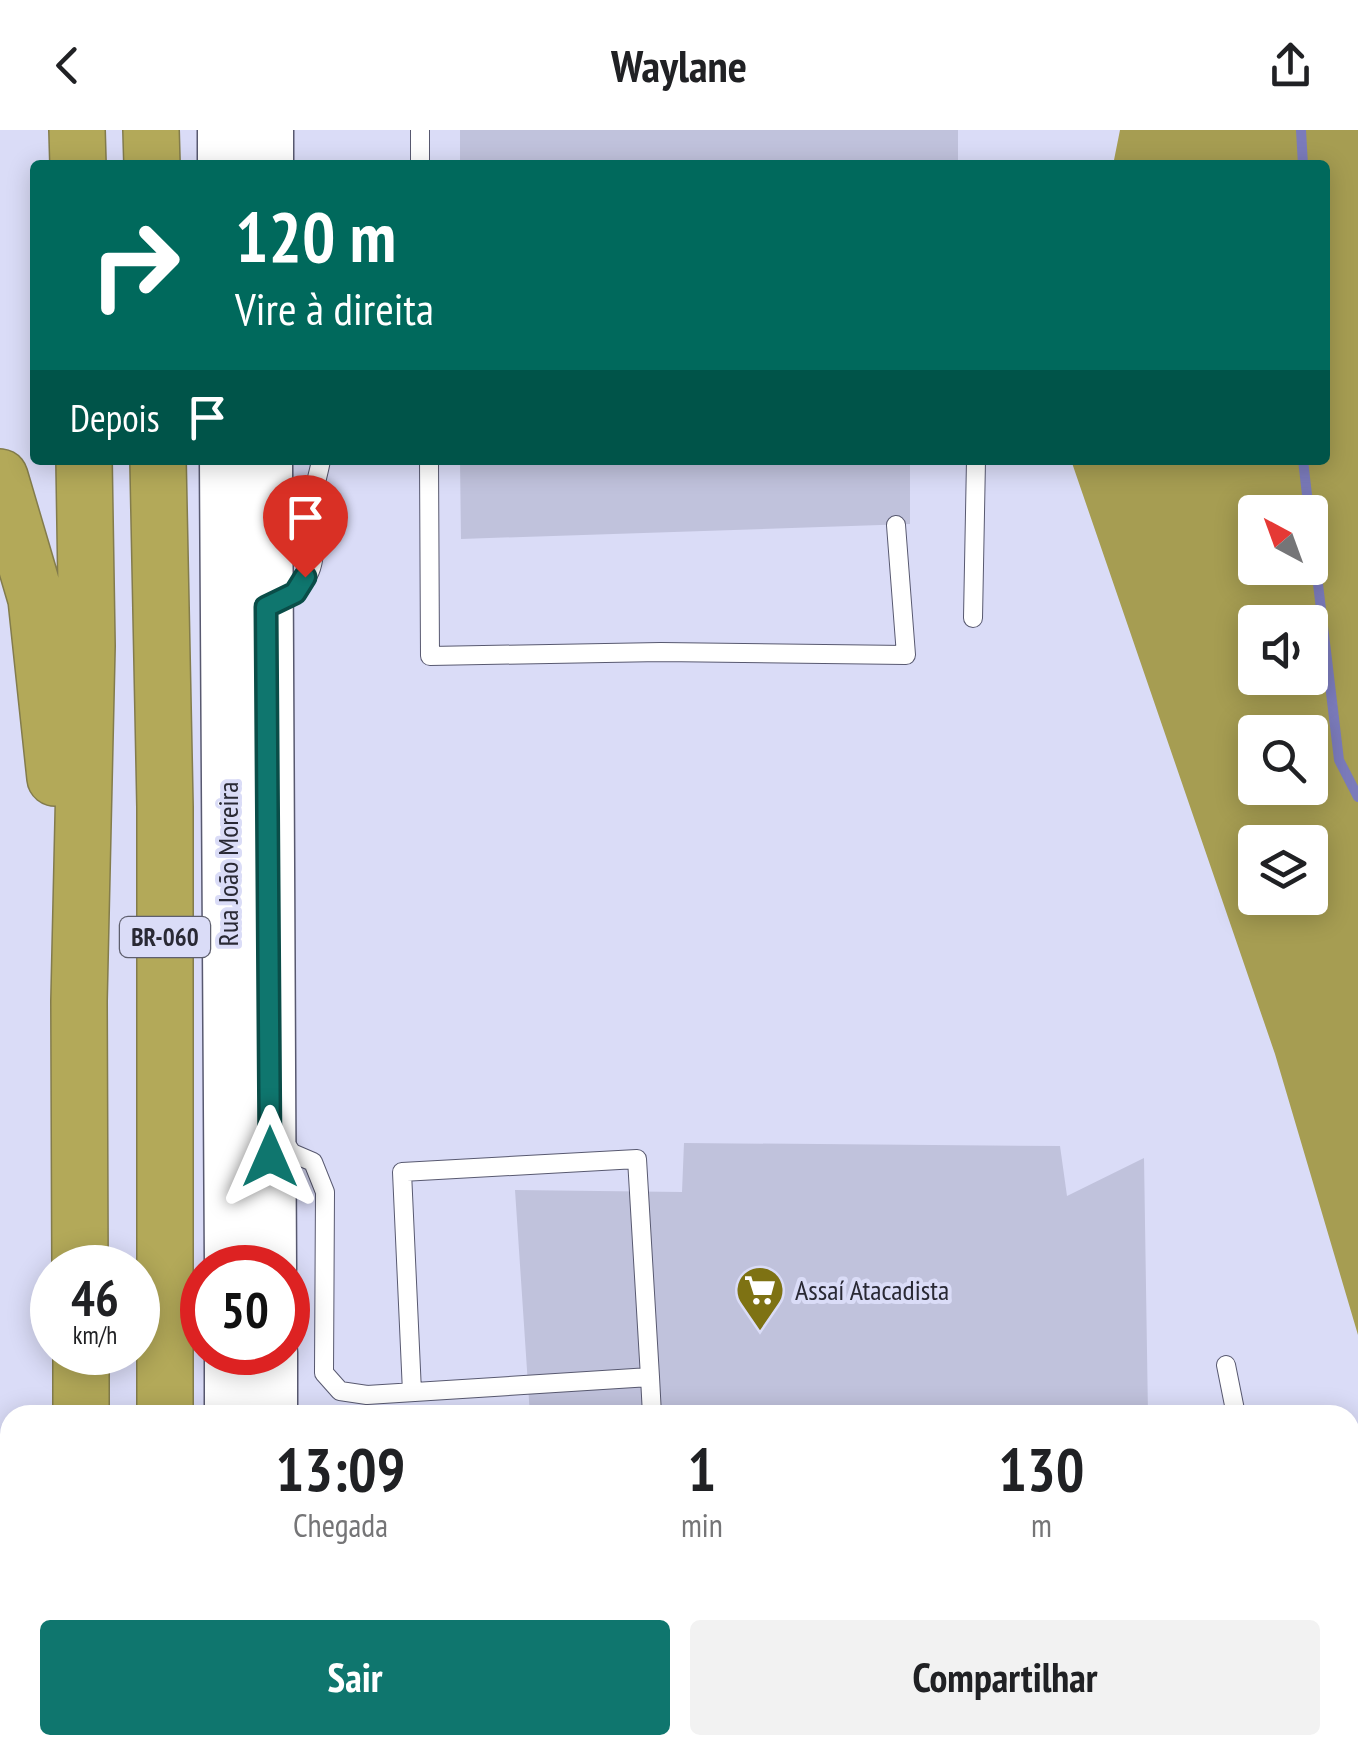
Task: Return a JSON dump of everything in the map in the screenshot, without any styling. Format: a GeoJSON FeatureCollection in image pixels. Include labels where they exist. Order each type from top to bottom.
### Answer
{"type":"FeatureCollection","features":[{"type":"Feature","properties":{"kind":"highway"},"geometry":{"type":"LineString","coordinates":[[77,130],[78,160]]}},
{"type":"Feature","properties":{"kind":"highway"},"geometry":{"type":"LineString","coordinates":[[151,130],[152,160]]}},
{"type":"Feature","properties":{"kind":"highway","name":"BR-060"},"geometry":{"type":"LineString","coordinates":[[80,1245],[79,1001],[87,646],[84,465]]}},
{"type":"Feature","properties":{"kind":"highway","name":"BR-060"},"geometry":{"type":"LineString","coordinates":[[158,465],[165,808],[166,1405]]}},
{"type":"Feature","properties":{"kind":"highway"},"geometry":{"type":"LineString","coordinates":[[0,477],[36,599],[79,1001]]}},
{"type":"Feature","properties":{"kind":"highway"},"geometry":{"type":"LineString","coordinates":[[81,1375],[81,1405]]}},
{"type":"Feature","properties":{"kind":"main road"},"geometry":{"type":"LineString","coordinates":[[224,130],[224,160]]}},
{"type":"Feature","properties":{"kind":"main road"},"geometry":{"type":"LineString","coordinates":[[267,130],[267,160]]}},
{"type":"Feature","properties":{"kind":"main road","name":"Rua João Moreira"},"geometry":{"type":"LineString","coordinates":[[227,465],[246,607],[270,1120],[270,1245]]}},
{"type":"Feature","properties":{"kind":"main road","name":"Rua João Moreira"},"geometry":{"type":"LineString","coordinates":[[231,1245],[246,607],[265,465]]}},
{"type":"Feature","properties":{"kind":"main road"},"geometry":{"type":"LineString","coordinates":[[231,1375],[232,1405]]}},
{"type":"Feature","properties":{"kind":"main road"},"geometry":{"type":"LineString","coordinates":[[271,1375],[272,1405]]}},
{"type":"Feature","properties":{"kind":"lane"},"geometry":{"type":"LineString","coordinates":[[420,130],[420,160]]}},
{"type":"Feature","properties":{"kind":"lane"},"geometry":{"type":"LineString","coordinates":[[246,607],[295,593],[316,560],[313,497],[321,465]]}},
{"type":"Feature","properties":{"kind":"lane"},"geometry":{"type":"LineString","coordinates":[[429,465],[430,656],[660,652],[906,656],[896,525]]}},
{"type":"Feature","properties":{"kind":"lane"},"geometry":{"type":"LineString","coordinates":[[973,618],[976,465]]}},
{"type":"Feature","properties":{"kind":"lane"},"geometry":{"type":"LineString","coordinates":[[270,1120],[292,1153],[313,1162],[325,1192],[324,1373],[340,1391],[367,1395],[650,1376]]}},
{"type":"Feature","properties":{"kind":"lane"},"geometry":{"type":"LineString","coordinates":[[412,1392],[402,1172],[637,1159],[651,1405]]}},
{"type":"Feature","properties":{"kind":"lane"},"geometry":{"type":"LineString","coordinates":[[1226,1364],[1234,1405]]}},
{"type":"Feature","properties":{"kind":"shaded area"},"geometry":{"type":"Polygon","coordinates":[[[1120,130],[1358,130],[1358,1335],[1275,1054],[1073,465],[1330,465],[1330,160],[1114,160],[1120,130]]]}},
{"type":"Feature","properties":{"kind":"building"},"geometry":{"type":"Polygon","coordinates":[[[460,130],[958,130],[958,160],[460,160],[460,130]]]}},
{"type":"Feature","properties":{"kind":"building"},"geometry":{"type":"Polygon","coordinates":[[[460,465],[910,465],[910,524],[461,539],[460,465]]]}},
{"type":"Feature","properties":{"kind":"building"},"geometry":{"type":"Polygon","coordinates":[[[684,1143],[1060,1146],[1067,1196],[1144,1158],[1148,1405],[529,1405],[515,1190],[682,1192],[684,1143]]]}},
{"type":"Feature","properties":{"kind":"waterway"},"geometry":{"type":"LineString","coordinates":[[1301,130],[1303,160]]}},
{"type":"Feature","properties":{"kind":"waterway"},"geometry":{"type":"LineString","coordinates":[[1304,465],[1307,495]]}},
{"type":"Feature","properties":{"kind":"waterway"},"geometry":{"type":"LineString","coordinates":[[1318,585],[1339,760],[1358,797]]}},
{"type":"Feature","properties":{"kind":"place","name":"Assaí Atacadista"},"geometry":{"type":"Point","coordinates":[760,1332]}},
{"type":"Feature","properties":{"kind":"route"},"geometry":{"type":"LineString","coordinates":[[270,1157],[266,607],[295,593],[305,577]]}}]}
